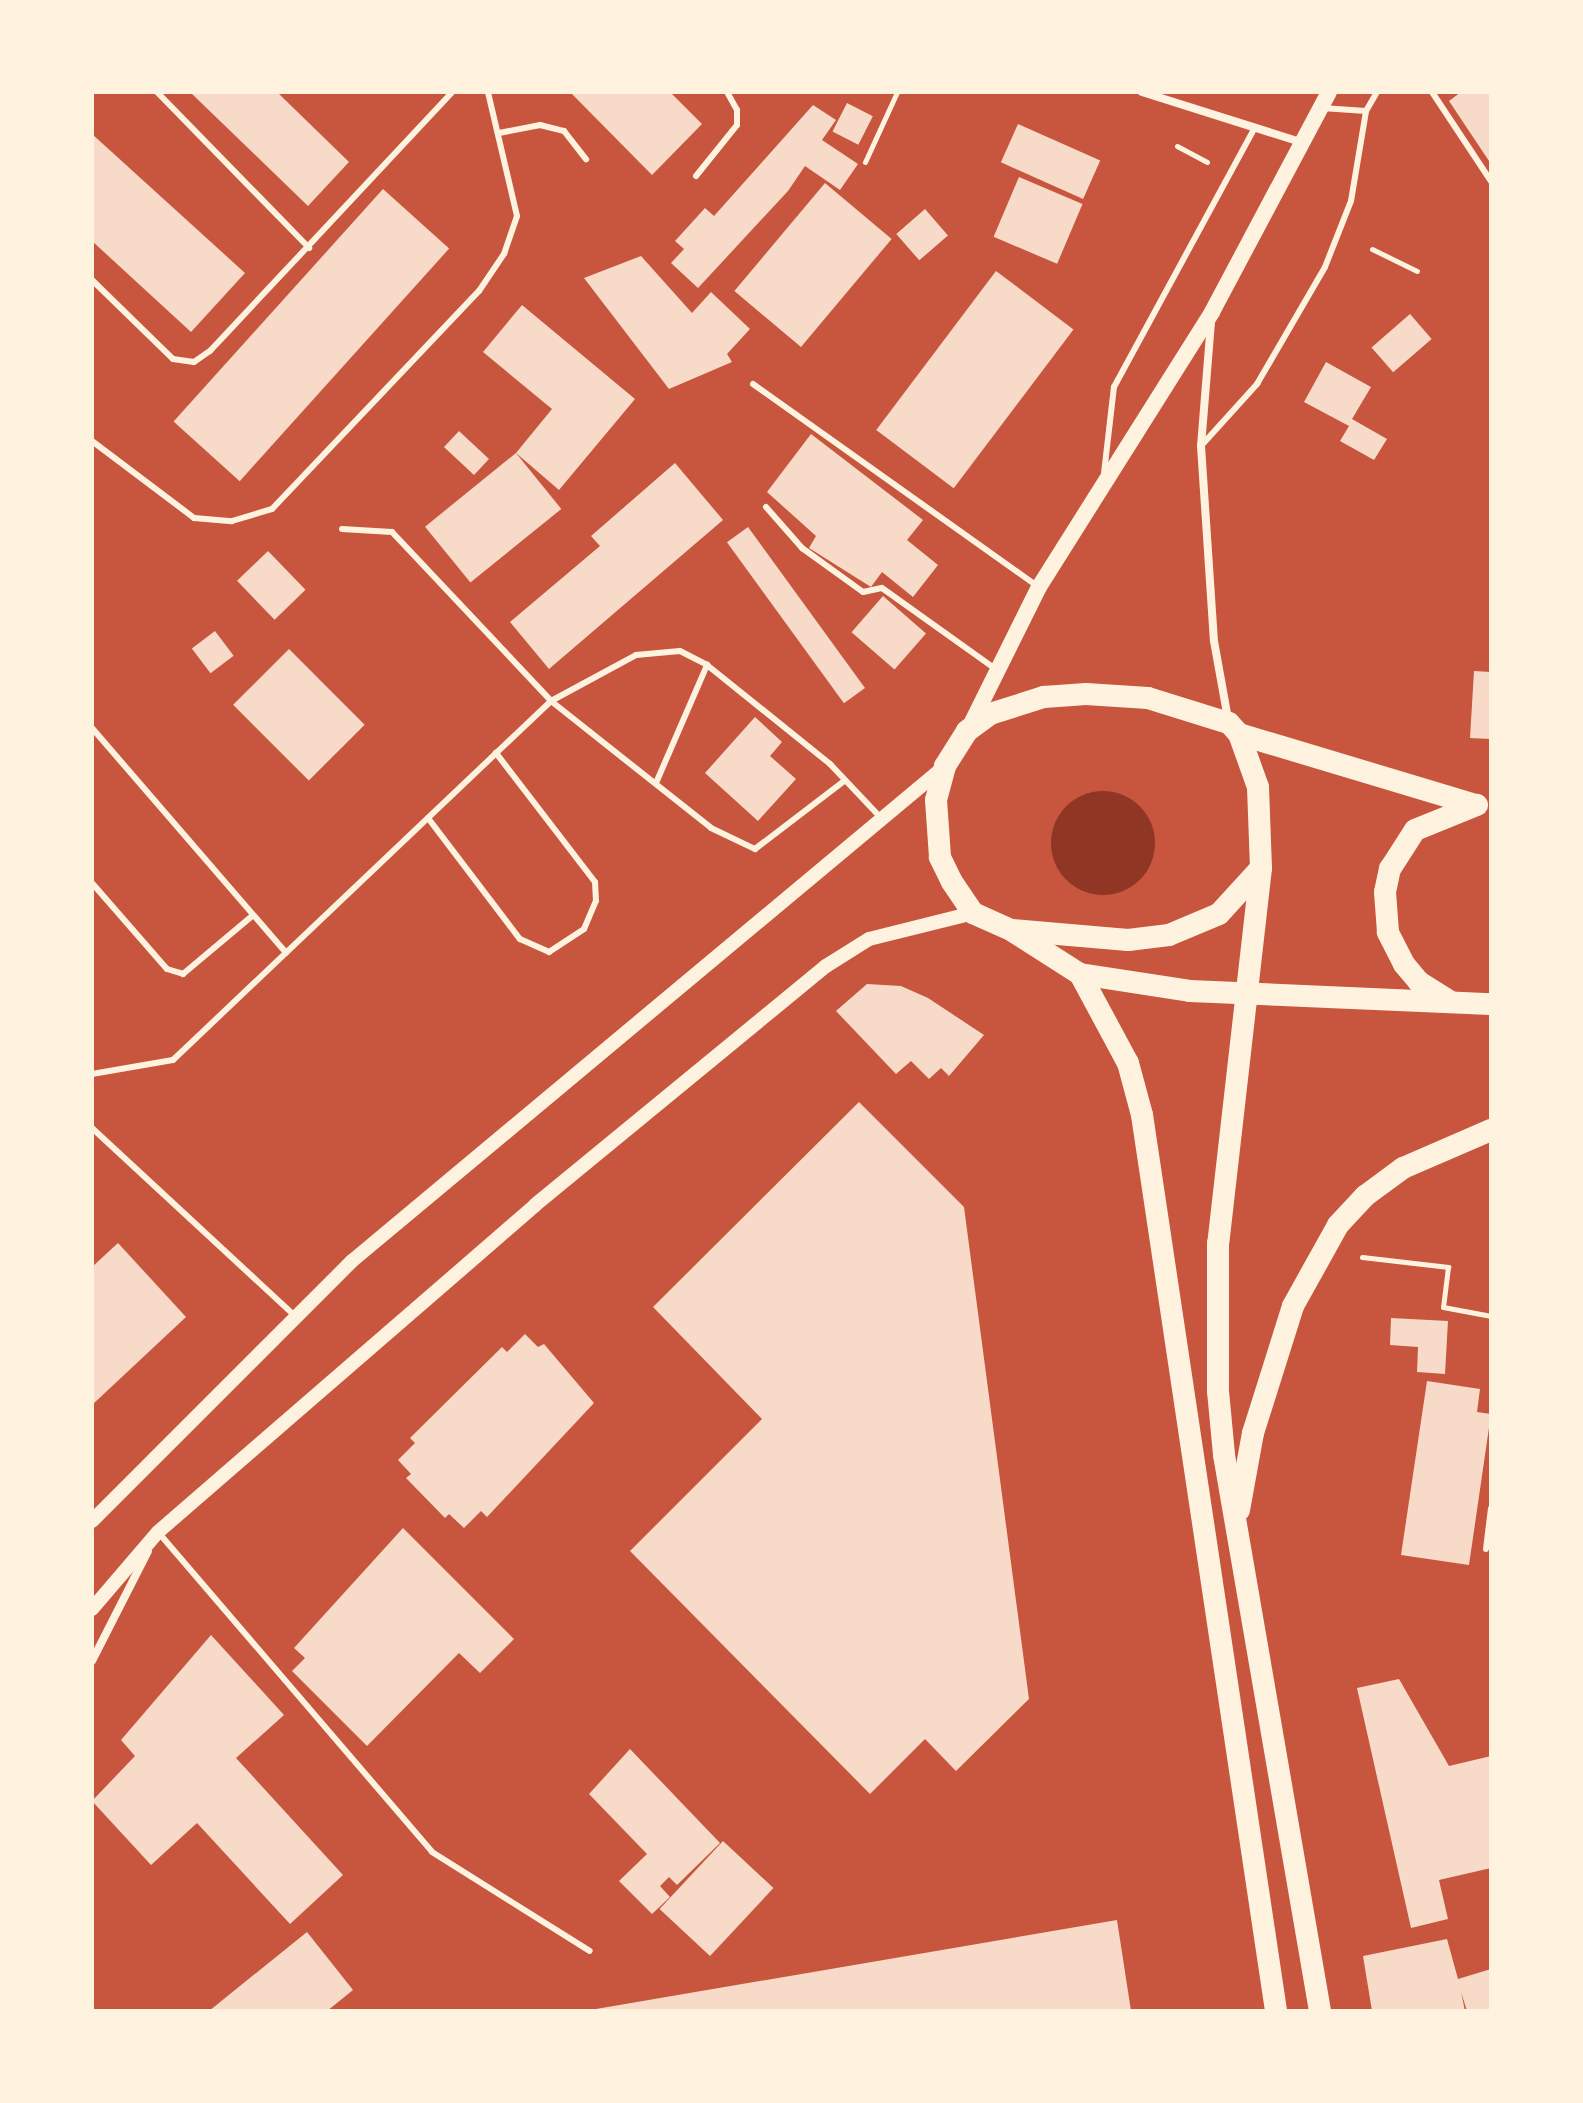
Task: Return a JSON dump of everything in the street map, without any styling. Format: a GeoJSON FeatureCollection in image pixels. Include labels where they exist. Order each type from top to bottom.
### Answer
{"type":"FeatureCollection","features":[{"type":"Feature","properties":{"kind":"highway"},"geometry":{"type":"LineString","coordinates":[[1484,807],[1234,729],[1148,698],[1086,694],[1013,704],[967,731],[945,766],[936,800],[940,857],[973,913],[1011,930],[1080,974],[1246,996],[1491,1004]]}},
{"type":"Feature","properties":{"kind":"highway"},"geometry":{"type":"LineString","coordinates":[[1234,729],[1258,787],[1261,868],[1218,1243],[1216,1316],[1221,1429],[1320,2011]]}},
{"type":"Feature","properties":{"kind":"highway"},"geometry":{"type":"LineString","coordinates":[[1453,1002],[1419,982],[1404,964],[1388,932],[1385,892],[1390,869],[1415,830],[1484,807]]}},
{"type":"Feature","properties":{"kind":"highway"},"geometry":{"type":"LineString","coordinates":[[1011,930],[1128,940],[1169,935],[1219,914],[1261,868]]}},
{"type":"Feature","properties":{"kind":"highway"},"geometry":{"type":"LineString","coordinates":[[1080,974],[1128,1063],[1142,1115],[1276,2011]]}},
{"type":"Feature","properties":{"kind":"highway"},"geometry":{"type":"LineString","coordinates":[[1236,1527],[1253,1433],[1293,1306],[1313,1263],[1365,1196],[1403,1168],[1491,1130]]}},
{"type":"Feature","properties":{"kind":"main road"},"geometry":{"type":"LineString","coordinates":[[967,731],[1039,587],[1212,312],[1329,92]]}},
{"type":"Feature","properties":{"kind":"street"},"geometry":{"type":"LineString","coordinates":[[1142,92],[1302,142]]}},
{"type":"Feature","properties":{"kind":"street"},"geometry":{"type":"LineString","coordinates":[[1212,312],[1202,388],[1201,446],[1214,641],[1234,729]]}},
{"type":"Feature","properties":{"kind":"street"},"geometry":{"type":"LineString","coordinates":[[92,1521],[352,1261],[945,766]]}},
{"type":"Feature","properties":{"kind":"street"},"geometry":{"type":"LineString","coordinates":[[92,1609],[158,1532],[535,1205],[826,966],[869,939],[973,913]]}},
{"type":"Feature","properties":{"kind":"street"},"geometry":{"type":"LineString","coordinates":[[92,1661],[158,1532]]}},
{"type":"Feature","properties":{"kind":"lane"},"geometry":{"type":"LineString","coordinates":[[157,92],[309,248]]}},
{"type":"Feature","properties":{"kind":"lane"},"geometry":{"type":"LineString","coordinates":[[92,280],[173,359],[194,362],[309,248],[452,92]]}},
{"type":"Feature","properties":{"kind":"lane"},"geometry":{"type":"LineString","coordinates":[[92,441],[194,518],[232,521],[272,509],[479,291],[504,254],[517,216],[488,92]]}},
{"type":"Feature","properties":{"kind":"lane"},"geometry":{"type":"LineString","coordinates":[[696,176],[737,125],[737,110],[727,92]]}},
{"type":"Feature","properties":{"kind":"lane"},"geometry":{"type":"LineString","coordinates":[[1201,446],[1257,384],[1325,267],[1351,201],[1366,111],[1377,92]]}},
{"type":"Feature","properties":{"kind":"lane"},"geometry":{"type":"LineString","coordinates":[[1432,92],[1491,181]]}},
{"type":"Feature","properties":{"kind":"lane"},"geometry":{"type":"LineString","coordinates":[[1321,107],[1366,111]]}},
{"type":"Feature","properties":{"kind":"lane"},"geometry":{"type":"LineString","coordinates":[[499,133],[540,125],[564,131],[586,159]]}},
{"type":"Feature","properties":{"kind":"lane"},"geometry":{"type":"LineString","coordinates":[[1103,483],[1114,387],[1254,129]]}},
{"type":"Feature","properties":{"kind":"lane"},"geometry":{"type":"LineString","coordinates":[[753,384],[1039,587]]}},
{"type":"Feature","properties":{"kind":"lane"},"geometry":{"type":"LineString","coordinates":[[766,507],[802,548],[863,592],[882,588],[997,670]]}},
{"type":"Feature","properties":{"kind":"lane"},"geometry":{"type":"LineString","coordinates":[[342,529],[392,532],[551,701],[711,828],[755,849],[843,782]]}},
{"type":"Feature","properties":{"kind":"lane"},"geometry":{"type":"LineString","coordinates":[[92,1064],[96,1073],[173,1060],[551,701],[636,655],[680,651],[707,665],[830,764],[843,782],[881,818]]}},
{"type":"Feature","properties":{"kind":"lane"},"geometry":{"type":"LineString","coordinates":[[656,783],[707,665]]}},
{"type":"Feature","properties":{"kind":"lane"},"geometry":{"type":"LineString","coordinates":[[92,728],[286,953]]}},
{"type":"Feature","properties":{"kind":"lane"},"geometry":{"type":"LineString","coordinates":[[428,818],[520,939],[549,952],[584,929],[596,901],[595,882],[496,753]]}},
{"type":"Feature","properties":{"kind":"lane"},"geometry":{"type":"LineString","coordinates":[[92,883],[167,969],[183,974],[252,916]]}},
{"type":"Feature","properties":{"kind":"lane"},"geometry":{"type":"LineString","coordinates":[[92,1128],[296,1317]]}},
{"type":"Feature","properties":{"kind":"lane"},"geometry":{"type":"LineString","coordinates":[[1486,1549],[1491,1508]]}},
{"type":"Feature","properties":{"kind":"lane"},"geometry":{"type":"LineString","coordinates":[[158,1532],[432,1852],[590,1951]]}},
{"type":"Feature","properties":{"kind":"path"},"geometry":{"type":"LineString","coordinates":[[865,162],[897,92]]}},
{"type":"Feature","properties":{"kind":"path"},"geometry":{"type":"LineString","coordinates":[[1177,146],[1207,162]]}},
{"type":"Feature","properties":{"kind":"path"},"geometry":{"type":"LineString","coordinates":[[1372,249],[1417,271]]}},
{"type":"Feature","properties":{"kind":"path"},"geometry":{"type":"LineString","coordinates":[[1362,1257],[1448,1267],[1443,1307],[1491,1316]]}},
{"type":"Feature","properties":{"kind":"shaded area"},"geometry":{"type":"Polygon","coordinates":[[[1103,791],[1123,795],[1140,806],[1151,823],[1155,843],[1151,863],[1140,880],[1123,891],[1103,895],[1083,891],[1066,880],[1055,863],[1051,843],[1055,823],[1066,806],[1083,795],[1103,791]]]}},
{"type":"Feature","properties":{"kind":"building"},"geometry":{"type":"Polygon","coordinates":[[[190,92],[277,92],[349,162],[308,206],[190,92]]]}},
{"type":"Feature","properties":{"kind":"building"},"geometry":{"type":"Polygon","coordinates":[[[570,92],[670,92],[702,124],[652,175],[570,92]]]}},
{"type":"Feature","properties":{"kind":"building"},"geometry":{"type":"Polygon","coordinates":[[[1461,92],[1491,92],[1491,164],[1449,101],[1461,92]]]}},
{"type":"Feature","properties":{"kind":"building"},"geometry":{"type":"Polygon","coordinates":[[[847,103],[873,116],[858,145],[832,132],[847,103]]]}},
{"type":"Feature","properties":{"kind":"building"},"geometry":{"type":"Polygon","coordinates":[[[813,105],[836,120],[822,140],[858,164],[840,190],[805,166],[788,191],[698,288],[671,263],[684,249],[675,241],[705,208],[714,216],[813,105]]]}},
{"type":"Feature","properties":{"kind":"building"},"geometry":{"type":"Polygon","coordinates":[[[1018,124],[1100,161],[1083,199],[1001,162],[1018,124]]]}},
{"type":"Feature","properties":{"kind":"building"},"geometry":{"type":"Polygon","coordinates":[[[92,134],[245,273],[191,332],[92,241],[92,134]]]}},
{"type":"Feature","properties":{"kind":"building"},"geometry":{"type":"Polygon","coordinates":[[[1019,177],[1083,204],[1057,264],[994,237],[1019,177]]]}},
{"type":"Feature","properties":{"kind":"building"},"geometry":{"type":"Polygon","coordinates":[[[825,183],[892,239],[801,347],[734,291],[825,183]]]}},
{"type":"Feature","properties":{"kind":"building"},"geometry":{"type":"Polygon","coordinates":[[[383,189],[449,249],[240,481],[174,422],[383,189]]]}},
{"type":"Feature","properties":{"kind":"building"},"geometry":{"type":"Polygon","coordinates":[[[925,209],[948,235],[919,260],[896,234],[925,209]]]}},
{"type":"Feature","properties":{"kind":"building"},"geometry":{"type":"Polygon","coordinates":[[[641,256],[692,313],[711,292],[750,329],[727,354],[732,362],[669,389],[584,278],[641,256]]]}},
{"type":"Feature","properties":{"kind":"building"},"geometry":{"type":"Polygon","coordinates":[[[996,271],[1073,329],[954,488],[876,430],[996,271]]]}},
{"type":"Feature","properties":{"kind":"building"},"geometry":{"type":"Polygon","coordinates":[[[522,305],[635,399],[559,490],[516,453],[552,409],[483,352],[522,305]]]}},
{"type":"Feature","properties":{"kind":"building"},"geometry":{"type":"Polygon","coordinates":[[[1410,314],[1432,339],[1393,372],[1372,347],[1410,314]]]}},
{"type":"Feature","properties":{"kind":"building"},"geometry":{"type":"Polygon","coordinates":[[[1326,362],[1371,387],[1352,419],[1387,439],[1374,460],[1340,441],[1349,426],[1304,402],[1326,362]]]}},
{"type":"Feature","properties":{"kind":"building"},"geometry":{"type":"Polygon","coordinates":[[[459,431],[489,459],[474,475],[444,447],[459,431]]]}},
{"type":"Feature","properties":{"kind":"building"},"geometry":{"type":"Polygon","coordinates":[[[811,434],[923,520],[907,540],[938,565],[913,597],[882,572],[871,587],[809,548],[816,536],[767,492],[811,434]]]}},
{"type":"Feature","properties":{"kind":"building"},"geometry":{"type":"Polygon","coordinates":[[[516,453],[561,509],[470,583],[425,527],[516,453]]]}},
{"type":"Feature","properties":{"kind":"building"},"geometry":{"type":"Polygon","coordinates":[[[675,463],[723,520],[549,669],[510,622],[600,546],[591,536],[675,463]]]}},
{"type":"Feature","properties":{"kind":"building"},"geometry":{"type":"Polygon","coordinates":[[[748,527],[865,688],[844,703],[727,542],[748,527]]]}},
{"type":"Feature","properties":{"kind":"building"},"geometry":{"type":"Polygon","coordinates":[[[268,551],[306,590],[275,620],[237,581],[268,551]]]}},
{"type":"Feature","properties":{"kind":"building"},"geometry":{"type":"Polygon","coordinates":[[[883,596],[926,633],[895,670],[852,632],[883,596]]]}},
{"type":"Feature","properties":{"kind":"building"},"geometry":{"type":"Polygon","coordinates":[[[215,631],[234,656],[210,673],[192,648],[215,631]]]}},
{"type":"Feature","properties":{"kind":"building"},"geometry":{"type":"Polygon","coordinates":[[[289,649],[365,725],[309,781],[233,705],[289,649]]]}},
{"type":"Feature","properties":{"kind":"building"},"geometry":{"type":"Polygon","coordinates":[[[1474,671],[1491,672],[1491,739],[1470,738],[1474,671]]]}},
{"type":"Feature","properties":{"kind":"building"},"geometry":{"type":"Polygon","coordinates":[[[755,717],[782,742],[770,756],[796,779],[758,821],[705,773],[755,717]]]}},
{"type":"Feature","properties":{"kind":"building"},"geometry":{"type":"Polygon","coordinates":[[[867,984],[901,986],[928,998],[984,1035],[949,1076],[941,1068],[929,1079],[911,1061],[896,1074],[836,1011],[867,984]]]}},
{"type":"Feature","properties":{"kind":"building"},"geometry":{"type":"Polygon","coordinates":[[[859,1102],[964,1207],[1029,1699],[956,1771],[925,1739],[870,1794],[630,1551],[762,1419],[653,1307],[859,1102]]]}},
{"type":"Feature","properties":{"kind":"building"},"geometry":{"type":"Polygon","coordinates":[[[118,1243],[186,1317],[92,1405],[92,1267],[118,1243]]]}},
{"type":"Feature","properties":{"kind":"building"},"geometry":{"type":"Polygon","coordinates":[[[1391,1318],[1448,1321],[1445,1374],[1417,1372],[1418,1347],[1390,1345],[1391,1318]]]}},
{"type":"Feature","properties":{"kind":"building"},"geometry":{"type":"Polygon","coordinates":[[[525,1334],[538,1347],[544,1344],[594,1403],[487,1517],[481,1511],[464,1528],[449,1514],[445,1518],[406,1478],[411,1474],[398,1460],[415,1443],[410,1438],[502,1347],[507,1352],[525,1334]]]}},
{"type":"Feature","properties":{"kind":"building"},"geometry":{"type":"Polygon","coordinates":[[[1427,1381],[1480,1389],[1477,1412],[1491,1414],[1469,1565],[1401,1555],[1427,1381]]]}},
{"type":"Feature","properties":{"kind":"building"},"geometry":{"type":"Polygon","coordinates":[[[403,1528],[514,1639],[480,1673],[459,1653],[367,1746],[292,1671],[305,1658],[294,1648],[403,1528]]]}},
{"type":"Feature","properties":{"kind":"building"},"geometry":{"type":"Polygon","coordinates":[[[211,1635],[284,1715],[236,1758],[343,1875],[290,1924],[197,1823],[151,1865],[92,1801],[135,1756],[121,1740],[211,1635]]]}},
{"type":"Feature","properties":{"kind":"building"},"geometry":{"type":"Polygon","coordinates":[[[1399,1679],[1449,1766],[1491,1756],[1491,1868],[1439,1880],[1448,1919],[1411,1928],[1357,1688],[1399,1679]]]}},
{"type":"Feature","properties":{"kind":"building"},"geometry":{"type":"Polygon","coordinates":[[[630,1749],[720,1843],[677,1885],[669,1877],[660,1886],[670,1897],[652,1914],[619,1881],[647,1854],[589,1794],[630,1749]]]}},
{"type":"Feature","properties":{"kind":"building"},"geometry":{"type":"Polygon","coordinates":[[[723,1841],[773,1888],[710,1956],[660,1909],[723,1841]]]}},
{"type":"Feature","properties":{"kind":"building"},"geometry":{"type":"Polygon","coordinates":[[[1117,1920],[1131,2011],[596,2011],[596,2009],[1117,1920]]]}},
{"type":"Feature","properties":{"kind":"building"},"geometry":{"type":"Polygon","coordinates":[[[307,1932],[353,1990],[327,2011],[209,2011],[307,1932]]]}},
{"type":"Feature","properties":{"kind":"building"},"geometry":{"type":"Polygon","coordinates":[[[1447,1939],[1458,1979],[1491,1969],[1491,2011],[1467,2011],[1461,1992],[1465,2011],[1372,2011],[1363,1956],[1447,1939]]]}}]}
